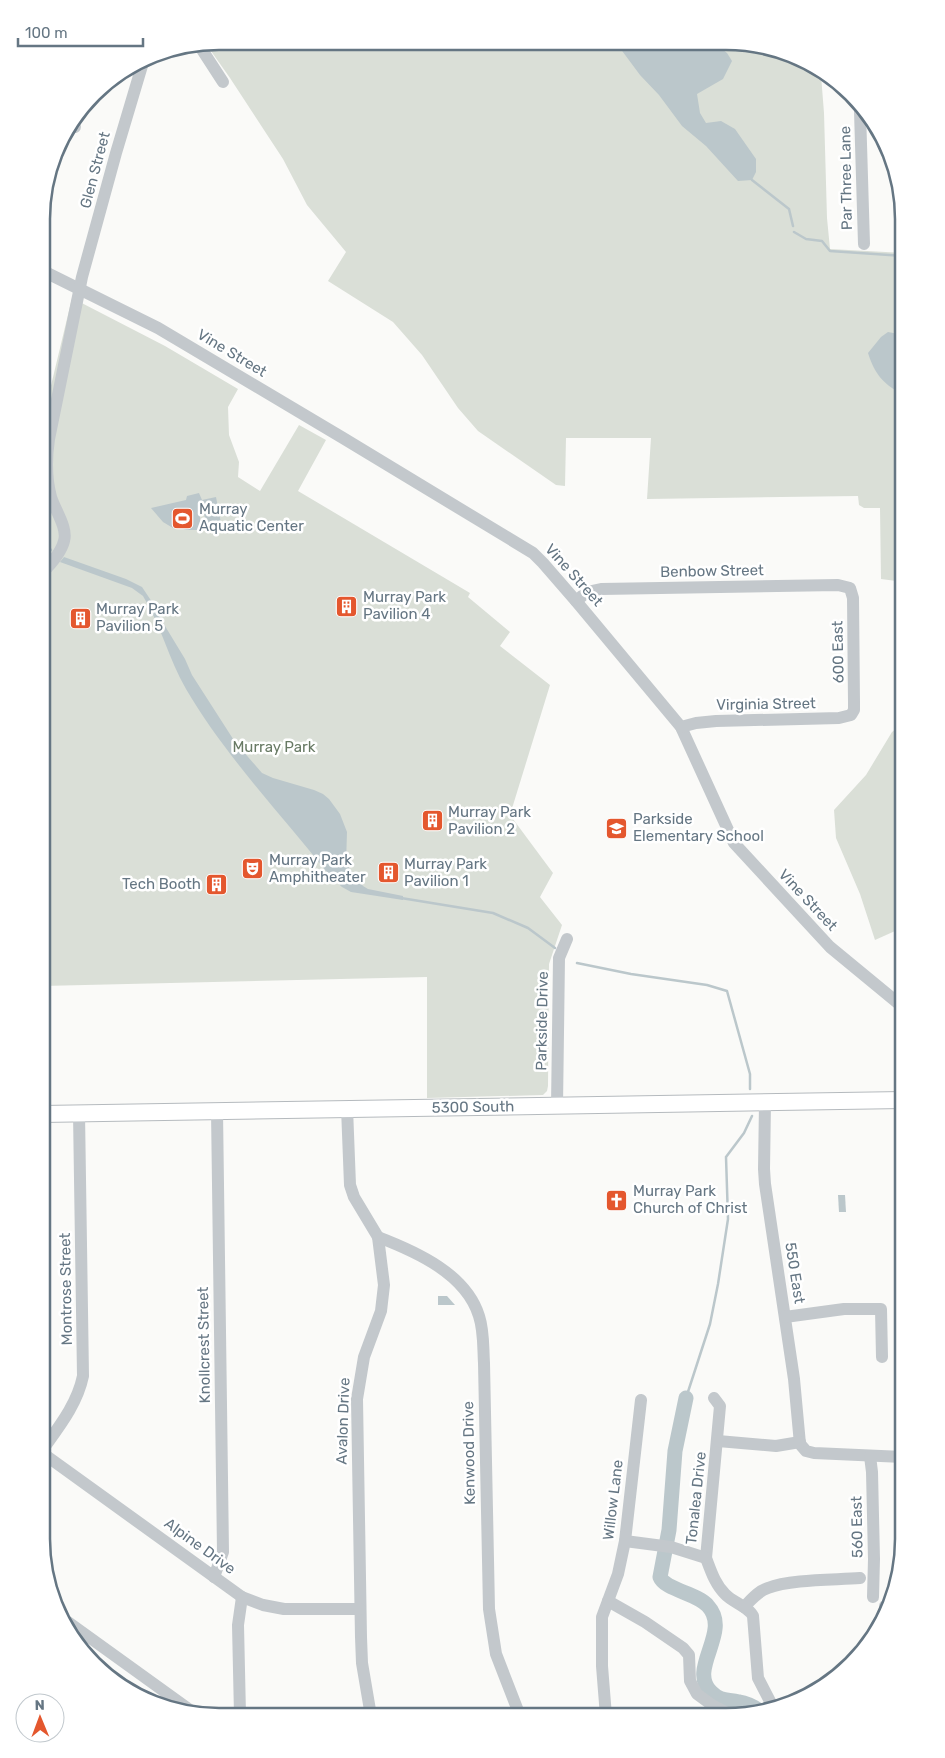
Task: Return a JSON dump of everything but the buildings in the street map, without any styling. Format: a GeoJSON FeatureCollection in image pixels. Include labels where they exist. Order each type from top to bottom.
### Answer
{"type":"FeatureCollection","features":[{"type":"Feature","properties":{"kind":"main road","name":"5300 South"},"geometry":{"type":"LineString","coordinates":[[50,1114],[895,1100]]}},
{"type":"Feature","properties":{"kind":"street"},"geometry":{"type":"LineString","coordinates":[[203,51],[223,82]]}},
{"type":"Feature","properties":{"kind":"street","name":"Glen Street"},"geometry":{"type":"LineString","coordinates":[[50,435],[80,289],[116,153],[141,69]]}},
{"type":"Feature","properties":{"kind":"street","name":"Par Three Lane"},"geometry":{"type":"LineString","coordinates":[[860,117],[864,244]]}},
{"type":"Feature","properties":{"kind":"street","name":"Vine Street"},"geometry":{"type":"LineString","coordinates":[[50,274],[158,328],[533,553],[544,563],[682,727],[737,848],[830,947],[895,1001]]}},
{"type":"Feature","properties":{"kind":"street","name":"Glen Street"},"geometry":{"type":"LineString","coordinates":[[50,490],[64,532],[64,540],[50,563]]}},
{"type":"Feature","properties":{"kind":"street","name":"Benbow Street"},"geometry":{"type":"LineString","coordinates":[[576,601],[591,591],[605,589],[838,585],[850,588]]}},
{"type":"Feature","properties":{"kind":"street","name":"600 East"},"geometry":{"type":"LineString","coordinates":[[850,588],[853,598],[854,703],[854,710],[851,715]]}},
{"type":"Feature","properties":{"kind":"street","name":"Virginia Street"},"geometry":{"type":"LineString","coordinates":[[682,727],[716,720],[839,718],[851,715]]}},
{"type":"Feature","properties":{"kind":"street","name":"Parkside Drive"},"geometry":{"type":"LineString","coordinates":[[557,1106],[560,958],[567,938]]}},
{"type":"Feature","properties":{"kind":"street","name":"550 East"},"geometry":{"type":"LineString","coordinates":[[765,1103],[765,1184],[786,1317],[801,1445]]}},
{"type":"Feature","properties":{"kind":"street","name":"Avalon Drive"},"geometry":{"type":"LineString","coordinates":[[347,1108],[350,1184],[354,1197],[378,1237],[384,1274],[381,1311],[364,1357],[357,1399],[362,1663],[370,1708]]}},
{"type":"Feature","properties":{"kind":"street","name":"Knollcrest Street"},"geometry":{"type":"LineString","coordinates":[[214,1578],[223,1552],[217,1111]]}},
{"type":"Feature","properties":{"kind":"street","name":"Montrose Street"},"geometry":{"type":"LineString","coordinates":[[50,1439],[74,1403],[81,1388],[83,1376],[79,1113]]}},
{"type":"Feature","properties":{"kind":"street","name":"Kenwood Drive"},"geometry":{"type":"LineString","coordinates":[[378,1237],[447,1272],[470,1297],[479,1315],[484,1355],[490,1623],[496,1654],[517,1708]]}},
{"type":"Feature","properties":{"kind":"street"},"geometry":{"type":"LineString","coordinates":[[786,1317],[844,1309],[881,1309],[882,1357]]}},
{"type":"Feature","properties":{"kind":"street","name":"Tonalea Drive"},"geometry":{"type":"LineString","coordinates":[[714,1398],[720,1406],[706,1558],[719,1587],[732,1600],[751,1611],[755,1622],[758,1678],[770,1702]]}},
{"type":"Feature","properties":{"kind":"street","name":"Willow Lane"},"geometry":{"type":"LineString","coordinates":[[605,1708],[602,1666],[602,1617],[618,1574],[625,1540],[641,1400]]}},
{"type":"Feature","properties":{"kind":"street","name":"Tonalea Drive"},"geometry":{"type":"LineString","coordinates":[[718,1441],[776,1446],[801,1445]]}},
{"type":"Feature","properties":{"kind":"street"},"geometry":{"type":"LineString","coordinates":[[801,1445],[806,1451],[814,1453],[895,1457]]}},
{"type":"Feature","properties":{"kind":"street","name":"560 East"},"geometry":{"type":"LineString","coordinates":[[870,1456],[874,1550],[873,1597]]}},
{"type":"Feature","properties":{"kind":"street","name":"Alpine Drive"},"geometry":{"type":"LineString","coordinates":[[50,1459],[214,1578],[242,1596],[263,1605],[284,1610],[360,1609]]}},
{"type":"Feature","properties":{"kind":"street","name":"Tonalea Drive"},"geometry":{"type":"LineString","coordinates":[[625,1540],[667,1547],[706,1558]]}},
{"type":"Feature","properties":{"kind":"street"},"geometry":{"type":"LineString","coordinates":[[744,1607],[767,1588],[786,1584],[860,1578]]}},
{"type":"Feature","properties":{"kind":"street"},"geometry":{"type":"LineString","coordinates":[[240,1708],[238,1625],[242,1596]]}},
{"type":"Feature","properties":{"kind":"street"},"geometry":{"type":"LineString","coordinates":[[608,1601],[645,1622],[683,1648],[689,1655],[690,1681],[697,1694],[718,1708]]}},
{"type":"Feature","properties":{"kind":"street"},"geometry":{"type":"LineString","coordinates":[[74,1626],[181,1703]]}},
{"type":"Feature","properties":{"kind":"green space"},"geometry":{"type":"Polygon","coordinates":[[[211,50],[726,50],[748,51],[780,59],[801,67],[820,78],[824,113],[827,218],[830,249],[895,253],[895,581],[881,579],[880,508],[864,508],[859,505],[858,496],[647,499],[651,438],[566,438],[565,486],[556,485],[478,431],[458,408],[422,355],[393,322],[328,281],[346,252],[307,205],[283,159],[211,50]]]}},
{"type":"Feature","properties":{"kind":"green space","name":"Murray Park"},"geometry":{"type":"Polygon","coordinates":[[[72,298],[165,346],[238,389],[228,407],[229,435],[239,462],[238,477],[260,491],[299,425],[326,440],[298,491],[470,593],[468,597],[510,632],[500,646],[550,685],[510,815],[553,873],[540,897],[562,925],[549,964],[548,1086],[547,1091],[543,1095],[427,1098],[427,977],[50,986],[50,390],[72,298]]]}},
{"type":"Feature","properties":{"kind":"green space"},"geometry":{"type":"Polygon","coordinates":[[[895,730],[895,931],[875,940],[860,894],[836,838],[834,810],[866,775],[895,730]]]}},
{"type":"Feature","properties":{"kind":"shaded area"},"geometry":{"type":"Polygon","coordinates":[[[621,50],[723,50],[727,53],[732,61],[723,79],[697,94],[700,113],[706,123],[721,121],[735,129],[756,159],[756,172],[752,180],[738,181],[706,146],[682,126],[659,95],[640,75],[621,50]]]}},
{"type":"Feature","properties":{"kind":"shaded area"},"geometry":{"type":"Polygon","coordinates":[[[888,332],[895,333],[895,389],[877,373],[868,353],[881,337],[888,332]]]}},
{"type":"Feature","properties":{"kind":"shaded area"},"geometry":{"type":"Polygon","coordinates":[[[199,493],[202,500],[216,497],[221,523],[207,527],[203,509],[200,510],[200,530],[173,528],[163,522],[151,508],[186,500],[187,496],[199,493]]]}},
{"type":"Feature","properties":{"kind":"shaded area"},"geometry":{"type":"Polygon","coordinates":[[[64,557],[126,579],[142,587],[185,659],[192,675],[235,742],[262,773],[314,790],[329,799],[340,814],[347,832],[346,864],[363,886],[368,889],[403,896],[403,900],[351,892],[330,876],[218,738],[180,678],[143,596],[132,588],[60,562],[64,557]]]}},
{"type":"Feature","properties":{"kind":"shaded area"},"geometry":{"type":"Polygon","coordinates":[[[838,1195],[845,1195],[846,1212],[839,1212],[838,1195]]]}},
{"type":"Feature","properties":{"kind":"shaded area"},"geometry":{"type":"Polygon","coordinates":[[[438,1296],[447,1296],[455,1305],[438,1305],[438,1296]]]}},
{"type":"Feature","properties":{"kind":"waterway"},"geometry":{"type":"LineString","coordinates":[[752,180],[789,209],[793,226]]}},
{"type":"Feature","properties":{"kind":"waterway"},"geometry":{"type":"LineString","coordinates":[[794,232],[806,239],[822,241],[830,251],[895,255]]}},
{"type":"Feature","properties":{"kind":"waterway"},"geometry":{"type":"LineString","coordinates":[[401,898],[493,913],[528,928],[555,948]]}},
{"type":"Feature","properties":{"kind":"waterway"},"geometry":{"type":"LineString","coordinates":[[577,963],[631,974],[707,985],[727,991],[750,1074],[750,1089]]}},
{"type":"Feature","properties":{"kind":"waterway"},"geometry":{"type":"LineString","coordinates":[[686,1398],[710,1324],[718,1284],[728,1219],[726,1157],[744,1133],[752,1116]]}},
{"type":"Feature","properties":{"kind":"waterway"},"geometry":{"type":"LineString","coordinates":[[686,1398],[675,1451],[669,1530],[660,1577],[668,1585],[703,1602],[714,1616],[713,1639],[704,1673],[705,1683],[711,1692],[721,1699],[751,1706]]}},
{"type":"Feature","properties":{"kind":"place","name":"Murray Aquatic Center"},"geometry":{"type":"Point","coordinates":[183,518]}},
{"type":"Feature","properties":{"kind":"place","name":"Murray Park Pavilion 4"},"geometry":{"type":"Point","coordinates":[347,606]}},
{"type":"Feature","properties":{"kind":"place","name":"Murray Park Pavilion 5"},"geometry":{"type":"Point","coordinates":[80,618]}},
{"type":"Feature","properties":{"kind":"place","name":"Murray Park Pavilion 2"},"geometry":{"type":"Point","coordinates":[432,821]}},
{"type":"Feature","properties":{"kind":"place","name":"Parkside Elementary School"},"geometry":{"type":"Point","coordinates":[617,828]}},
{"type":"Feature","properties":{"kind":"place","name":"Murray Park Amphitheater"},"geometry":{"type":"Point","coordinates":[253,869]}},
{"type":"Feature","properties":{"kind":"place","name":"Murray Park Pavilion 1"},"geometry":{"type":"Point","coordinates":[388,873]}},
{"type":"Feature","properties":{"kind":"place","name":"Tech Booth"},"geometry":{"type":"Point","coordinates":[217,884]}},
{"type":"Feature","properties":{"kind":"place","name":"Murray Park Church of Christ"},"geometry":{"type":"Point","coordinates":[617,1200]}}]}
